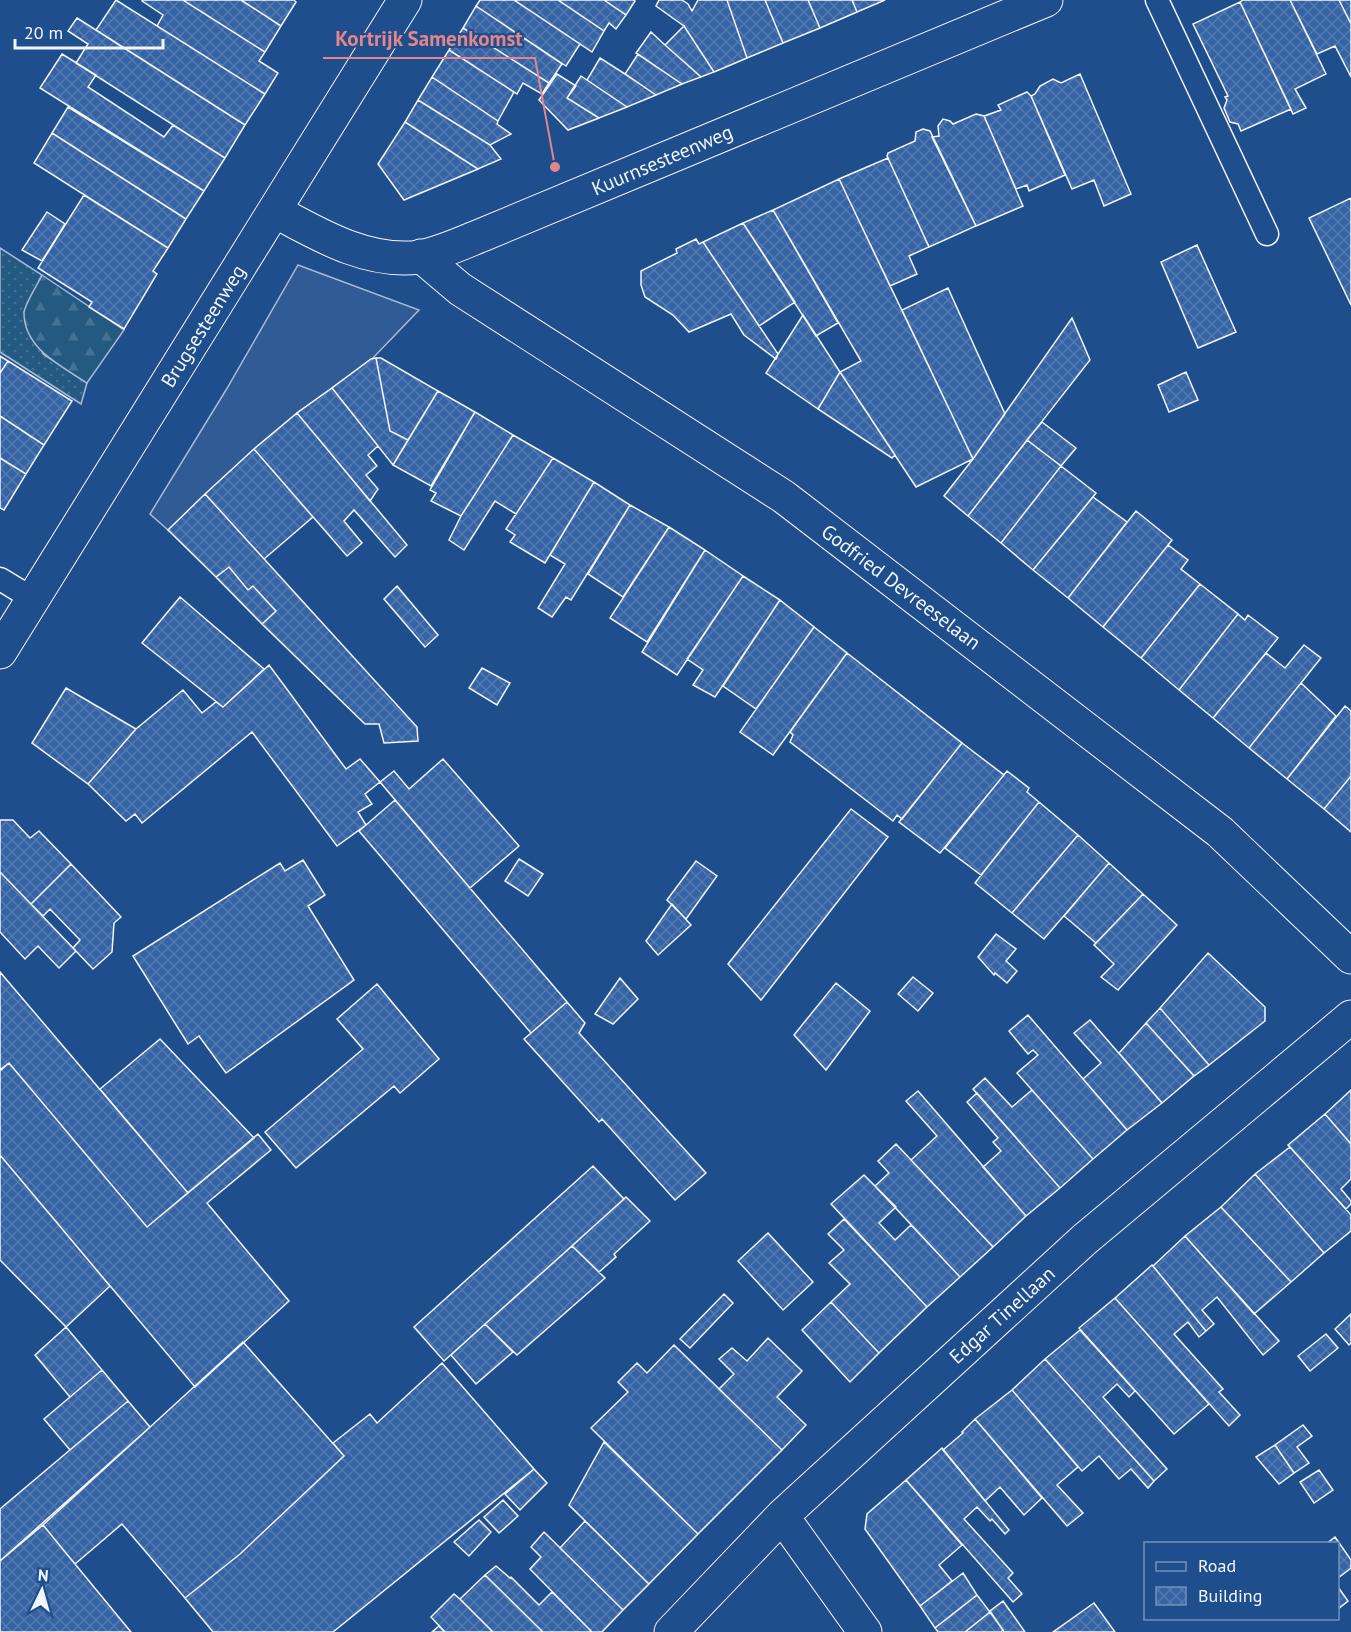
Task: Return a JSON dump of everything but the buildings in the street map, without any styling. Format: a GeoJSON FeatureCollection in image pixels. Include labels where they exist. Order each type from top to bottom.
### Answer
{"type":"FeatureCollection","features":[{"type":"Feature","properties":{"kind":"street","name":"Brugsesteenweg"},"geometry":{"type":"LineString","coordinates":[[0,651],[405,0]]}},
{"type":"Feature","properties":{"kind":"street","name":"Kuurnsesteenweg"},"geometry":{"type":"LineString","coordinates":[[275,211],[351,249],[402,258],[421,256],[482,235],[1046,0]]}},
{"type":"Feature","properties":{"kind":"street","name":"Godfried Devreeselaan"},"geometry":{"type":"LineString","coordinates":[[421,256],[460,289],[784,497],[1220,831],[1351,957]]}},
{"type":"Feature","properties":{"kind":"street","name":"Edgar Tinellaan"},"geometry":{"type":"LineString","coordinates":[[671,1632],[782,1516],[1085,1239],[1351,1017]]}},
{"type":"Feature","properties":{"kind":"street"},"geometry":{"type":"LineString","coordinates":[[782,1516],[865,1632]]}},
{"type":"Feature","properties":{"kind":"lane"},"geometry":{"type":"LineString","coordinates":[[1157,0],[1267,234]]}},
{"type":"Feature","properties":{"kind":"lane"},"geometry":{"type":"LineString","coordinates":[[0,579],[33,599]]}},
{"type":"Feature","properties":{"kind":"green space"},"geometry":{"type":"Polygon","coordinates":[[[0,248],[42,275],[24,312],[43,354],[87,383],[81,404],[0,352],[0,248]]]}},
{"type":"Feature","properties":{"kind":"green space"},"geometry":{"type":"Polygon","coordinates":[[[42,275],[124,330],[87,383],[46,355],[30,337],[24,313],[42,275]]]}},
{"type":"Feature","properties":{"kind":"shaded area"},"geometry":{"type":"Polygon","coordinates":[[[298,265],[419,310],[371,360],[297,413],[254,449],[168,530],[150,514],[226,390],[298,265]]]}},
{"type":"Feature","properties":{"kind":"place","name":"Kortrijk Samenkomst"},"geometry":{"type":"Point","coordinates":[555,167]}}]}
